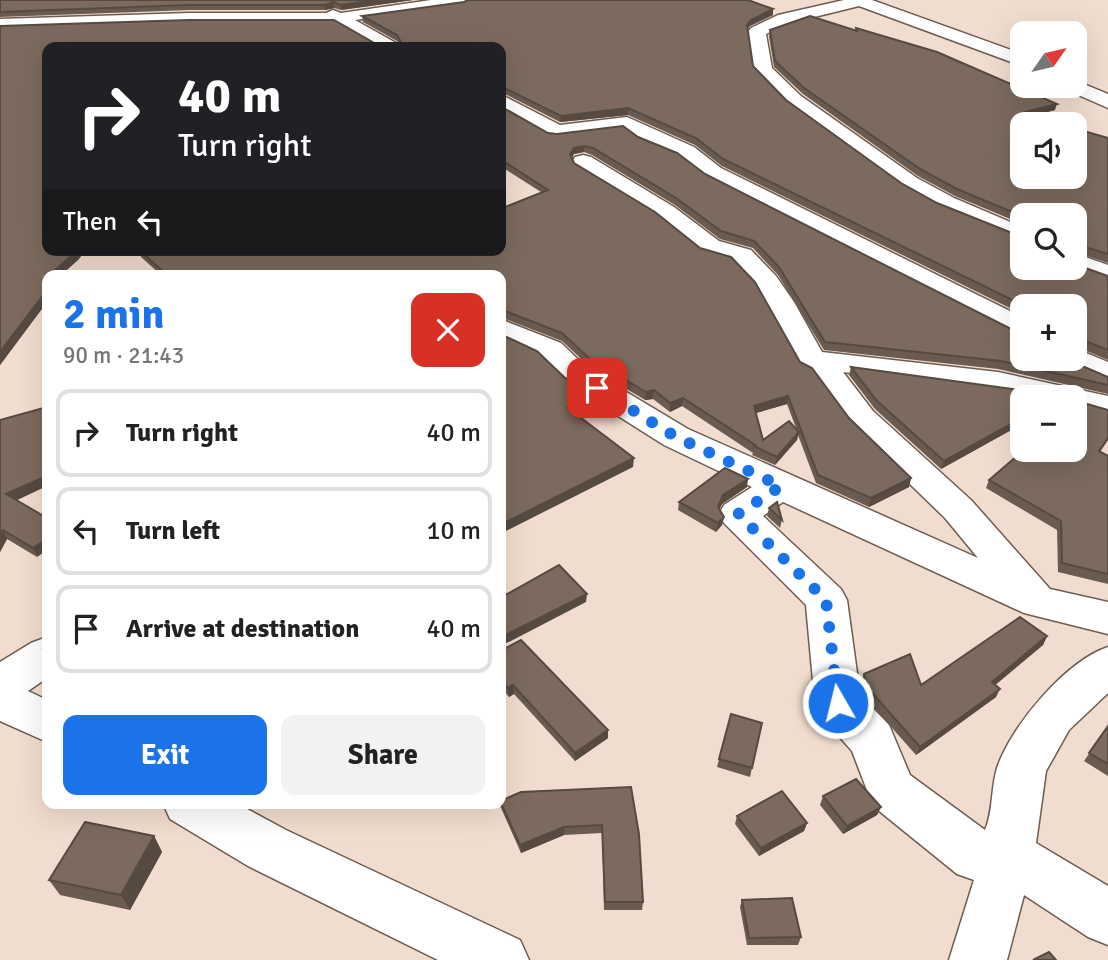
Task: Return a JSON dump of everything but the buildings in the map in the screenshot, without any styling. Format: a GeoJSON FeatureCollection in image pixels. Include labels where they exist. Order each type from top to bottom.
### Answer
{"type":"FeatureCollection","features":[{"type":"Feature","properties":{"kind":"street"},"geometry":{"type":"LineString","coordinates":[[304,0],[381,42]]}},
{"type":"Feature","properties":{"kind":"street"},"geometry":{"type":"LineString","coordinates":[[0,24],[190,18],[338,18],[464,0]]}},
{"type":"Feature","properties":{"kind":"street"},"geometry":{"type":"LineString","coordinates":[[1010,57],[858,1],[784,19],[757,32],[763,70],[794,100],[909,183],[945,203],[1010,232]]}},
{"type":"Feature","properties":{"kind":"street"},"geometry":{"type":"LineString","coordinates":[[1087,92],[1108,102]]}},
{"type":"Feature","properties":{"kind":"street"},"geometry":{"type":"LineString","coordinates":[[506,103],[557,132],[627,123],[647,136],[686,152],[713,173],[1010,324]]}},
{"type":"Feature","properties":{"kind":"street"},"geometry":{"type":"LineString","coordinates":[[583,162],[666,212],[710,247],[741,256],[766,282],[784,308],[812,362],[822,367],[861,418],[958,509],[1040,602]]}},
{"type":"Feature","properties":{"kind":"street"},"geometry":{"type":"LineString","coordinates":[[1087,266],[1108,275]]}},
{"type":"Feature","properties":{"kind":"street"},"geometry":{"type":"LineString","coordinates":[[506,331],[550,350],[577,376],[676,437],[1040,602],[1108,618]]}},
{"type":"Feature","properties":{"kind":"street"},"geometry":{"type":"LineString","coordinates":[[812,362],[837,359],[877,367],[1008,382],[1108,406]]}},
{"type":"Feature","properties":{"kind":"street"},"geometry":{"type":"LineString","coordinates":[[1087,364],[1108,374]]}},
{"type":"Feature","properties":{"kind":"street"},"geometry":{"type":"LineString","coordinates":[[781,486],[738,514],[826,600],[838,703],[872,740],[891,790],[976,856],[1008,855],[1108,918]]}},
{"type":"Feature","properties":{"kind":"street"},"geometry":{"type":"LineString","coordinates":[[0,686],[42,657]]}},
{"type":"Feature","properties":{"kind":"street"},"geometry":{"type":"LineString","coordinates":[[978,960],[1008,855],[1022,768],[1052,716],[1108,664]]}},
{"type":"Feature","properties":{"kind":"street"},"geometry":{"type":"LineString","coordinates":[[0,699],[42,720]]}},
{"type":"Feature","properties":{"kind":"street"},"geometry":{"type":"LineString","coordinates":[[199,809],[267,848],[500,960]]}},
{"type":"Feature","properties":{"kind":"route"},"geometry":{"type":"LineString","coordinates":[[597,388],[676,437],[781,486],[738,514],[826,600],[838,703]]}}]}
